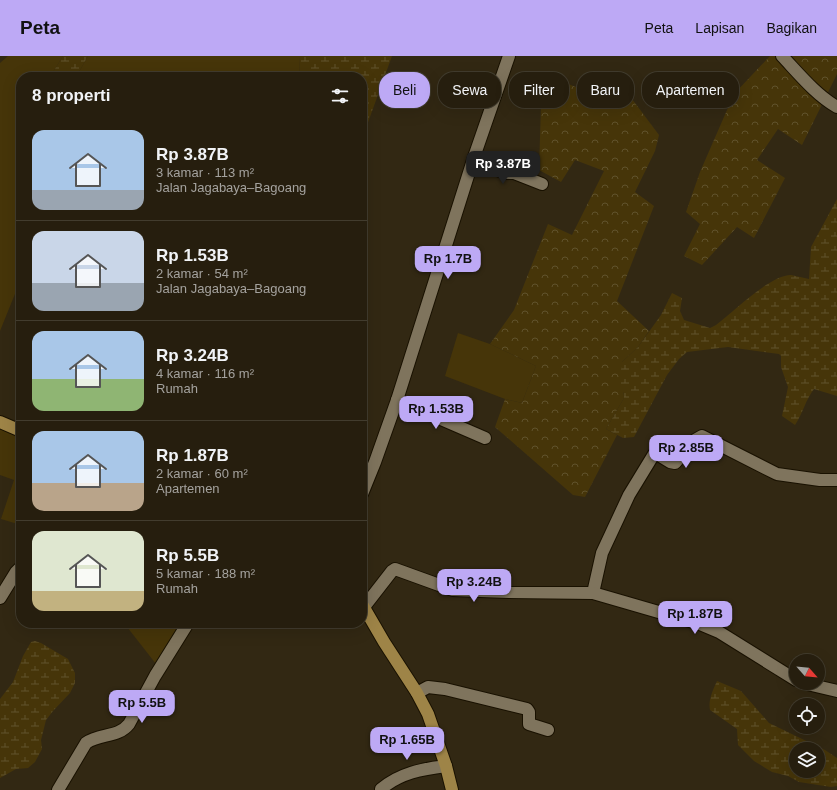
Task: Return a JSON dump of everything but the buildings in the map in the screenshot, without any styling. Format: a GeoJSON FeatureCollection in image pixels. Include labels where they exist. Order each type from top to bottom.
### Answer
{"type":"FeatureCollection","features":[{"type":"Feature","properties":{"kind":"main road"},"geometry":{"type":"LineString","coordinates":[[0,422],[16,429]]}},
{"type":"Feature","properties":{"kind":"main road"},"geometry":{"type":"LineString","coordinates":[[367,612],[384,642],[417,693],[428,714],[446,766],[452,790]]}},
{"type":"Feature","properties":{"kind":"street"},"geometry":{"type":"LineString","coordinates":[[367,482],[397,400],[473,160],[509,56]]}},
{"type":"Feature","properties":{"kind":"street"},"geometry":{"type":"LineString","coordinates":[[782,56],[807,83],[830,103],[837,107]]}},
{"type":"Feature","properties":{"kind":"street"},"geometry":{"type":"LineString","coordinates":[[473,160],[505,173],[514,173],[542,184]]}},
{"type":"Feature","properties":{"kind":"street"},"geometry":{"type":"LineString","coordinates":[[397,400],[485,438]]}},
{"type":"Feature","properties":{"kind":"street"},"geometry":{"type":"LineString","coordinates":[[593,593],[602,553],[629,495],[654,454],[675,463],[695,440],[702,436],[777,474],[820,480],[837,480]]}},
{"type":"Feature","properties":{"kind":"street"},"geometry":{"type":"LineString","coordinates":[[367,600],[395,569],[453,590],[593,593],[700,624],[719,632],[789,676]]}},
{"type":"Feature","properties":{"kind":"street"},"geometry":{"type":"LineString","coordinates":[[1,593],[16,572]]}},
{"type":"Feature","properties":{"kind":"street"},"geometry":{"type":"LineString","coordinates":[[58,790],[86,743],[92,738],[124,731],[154,676],[185,628]]}},
{"type":"Feature","properties":{"kind":"street"},"geometry":{"type":"LineString","coordinates":[[417,693],[428,687],[445,689],[527,709],[529,712],[529,724],[548,730]]}},
{"type":"Feature","properties":{"kind":"street"},"geometry":{"type":"LineString","coordinates":[[825,688],[837,690]]}},
{"type":"Feature","properties":{"kind":"street"},"geometry":{"type":"LineString","coordinates":[[381,789],[388,783],[405,774],[446,766]]}},
{"type":"Feature","properties":{"kind":"green space"},"geometry":{"type":"Polygon","coordinates":[[[8,56],[63,56],[53,72],[16,72],[16,291],[0,331],[0,63],[8,56]]]}},
{"type":"Feature","properties":{"kind":"green space"},"geometry":{"type":"Polygon","coordinates":[[[63,56],[88,56],[79,72],[53,72],[63,56]]]}},
{"type":"Feature","properties":{"kind":"green space"},"geometry":{"type":"Polygon","coordinates":[[[88,56],[299,56],[300,72],[79,72],[88,56]]]}},
{"type":"Feature","properties":{"kind":"green space"},"geometry":{"type":"Polygon","coordinates":[[[299,56],[392,56],[386,72],[379,72],[379,92],[367,125],[367,72],[300,72],[299,56]]]}},
{"type":"Feature","properties":{"kind":"green space"},"geometry":{"type":"Polygon","coordinates":[[[770,56],[837,56],[837,74],[802,145],[778,129],[757,160],[785,178],[754,238],[737,227],[702,265],[684,256],[700,224],[686,212],[700,172],[728,108],[739,108],[739,89],[770,56]]]}},
{"type":"Feature","properties":{"kind":"green space"},"geometry":{"type":"Polygon","coordinates":[[[569,84],[577,87],[577,108],[634,108],[634,102],[659,135],[655,151],[635,192],[654,206],[617,301],[649,331],[638,347],[622,362],[624,398],[606,429],[617,435],[585,497],[573,495],[495,427],[505,399],[522,403],[536,366],[490,344],[514,310],[548,224],[572,235],[604,171],[575,160],[561,182],[539,170],[541,108],[569,108],[569,84]]]}},
{"type":"Feature","properties":{"kind":"green space"},"geometry":{"type":"Polygon","coordinates":[[[837,199],[837,396],[814,389],[795,425],[782,416],[788,387],[781,367],[781,356],[779,354],[728,347],[687,352],[679,359],[667,375],[634,437],[623,438],[606,429],[624,398],[624,393],[619,386],[622,362],[638,347],[661,315],[672,293],[682,298],[680,311],[684,320],[710,328],[716,325],[752,295],[773,281],[791,275],[809,279],[811,247],[837,199]]]}},
{"type":"Feature","properties":{"kind":"green space"},"geometry":{"type":"Polygon","coordinates":[[[458,333],[490,344],[536,366],[522,403],[505,399],[445,376],[458,333]]]}},
{"type":"Feature","properties":{"kind":"green space"},"geometry":{"type":"Polygon","coordinates":[[[0,424],[16,430],[16,524],[1,519],[14,480],[0,475],[0,424]]]}},
{"type":"Feature","properties":{"kind":"green space"},"geometry":{"type":"Polygon","coordinates":[[[128,628],[182,628],[156,664],[128,628]]]}},
{"type":"Feature","properties":{"kind":"green space"},"geometry":{"type":"Polygon","coordinates":[[[35,641],[68,659],[75,673],[75,683],[70,693],[46,720],[41,740],[42,749],[35,762],[28,768],[16,769],[0,778],[0,699],[13,682],[23,656],[31,642],[35,641]]]}},
{"type":"Feature","properties":{"kind":"green space"},"geometry":{"type":"Polygon","coordinates":[[[717,681],[741,691],[769,723],[789,734],[808,742],[789,742],[789,777],[772,772],[754,761],[738,745],[737,729],[710,710],[712,691],[717,681]]]}},
{"type":"Feature","properties":{"kind":"green space"},"geometry":{"type":"Polygon","coordinates":[[[825,750],[837,758],[837,786],[831,787],[799,782],[792,778],[825,778],[825,750]]]}}]}
